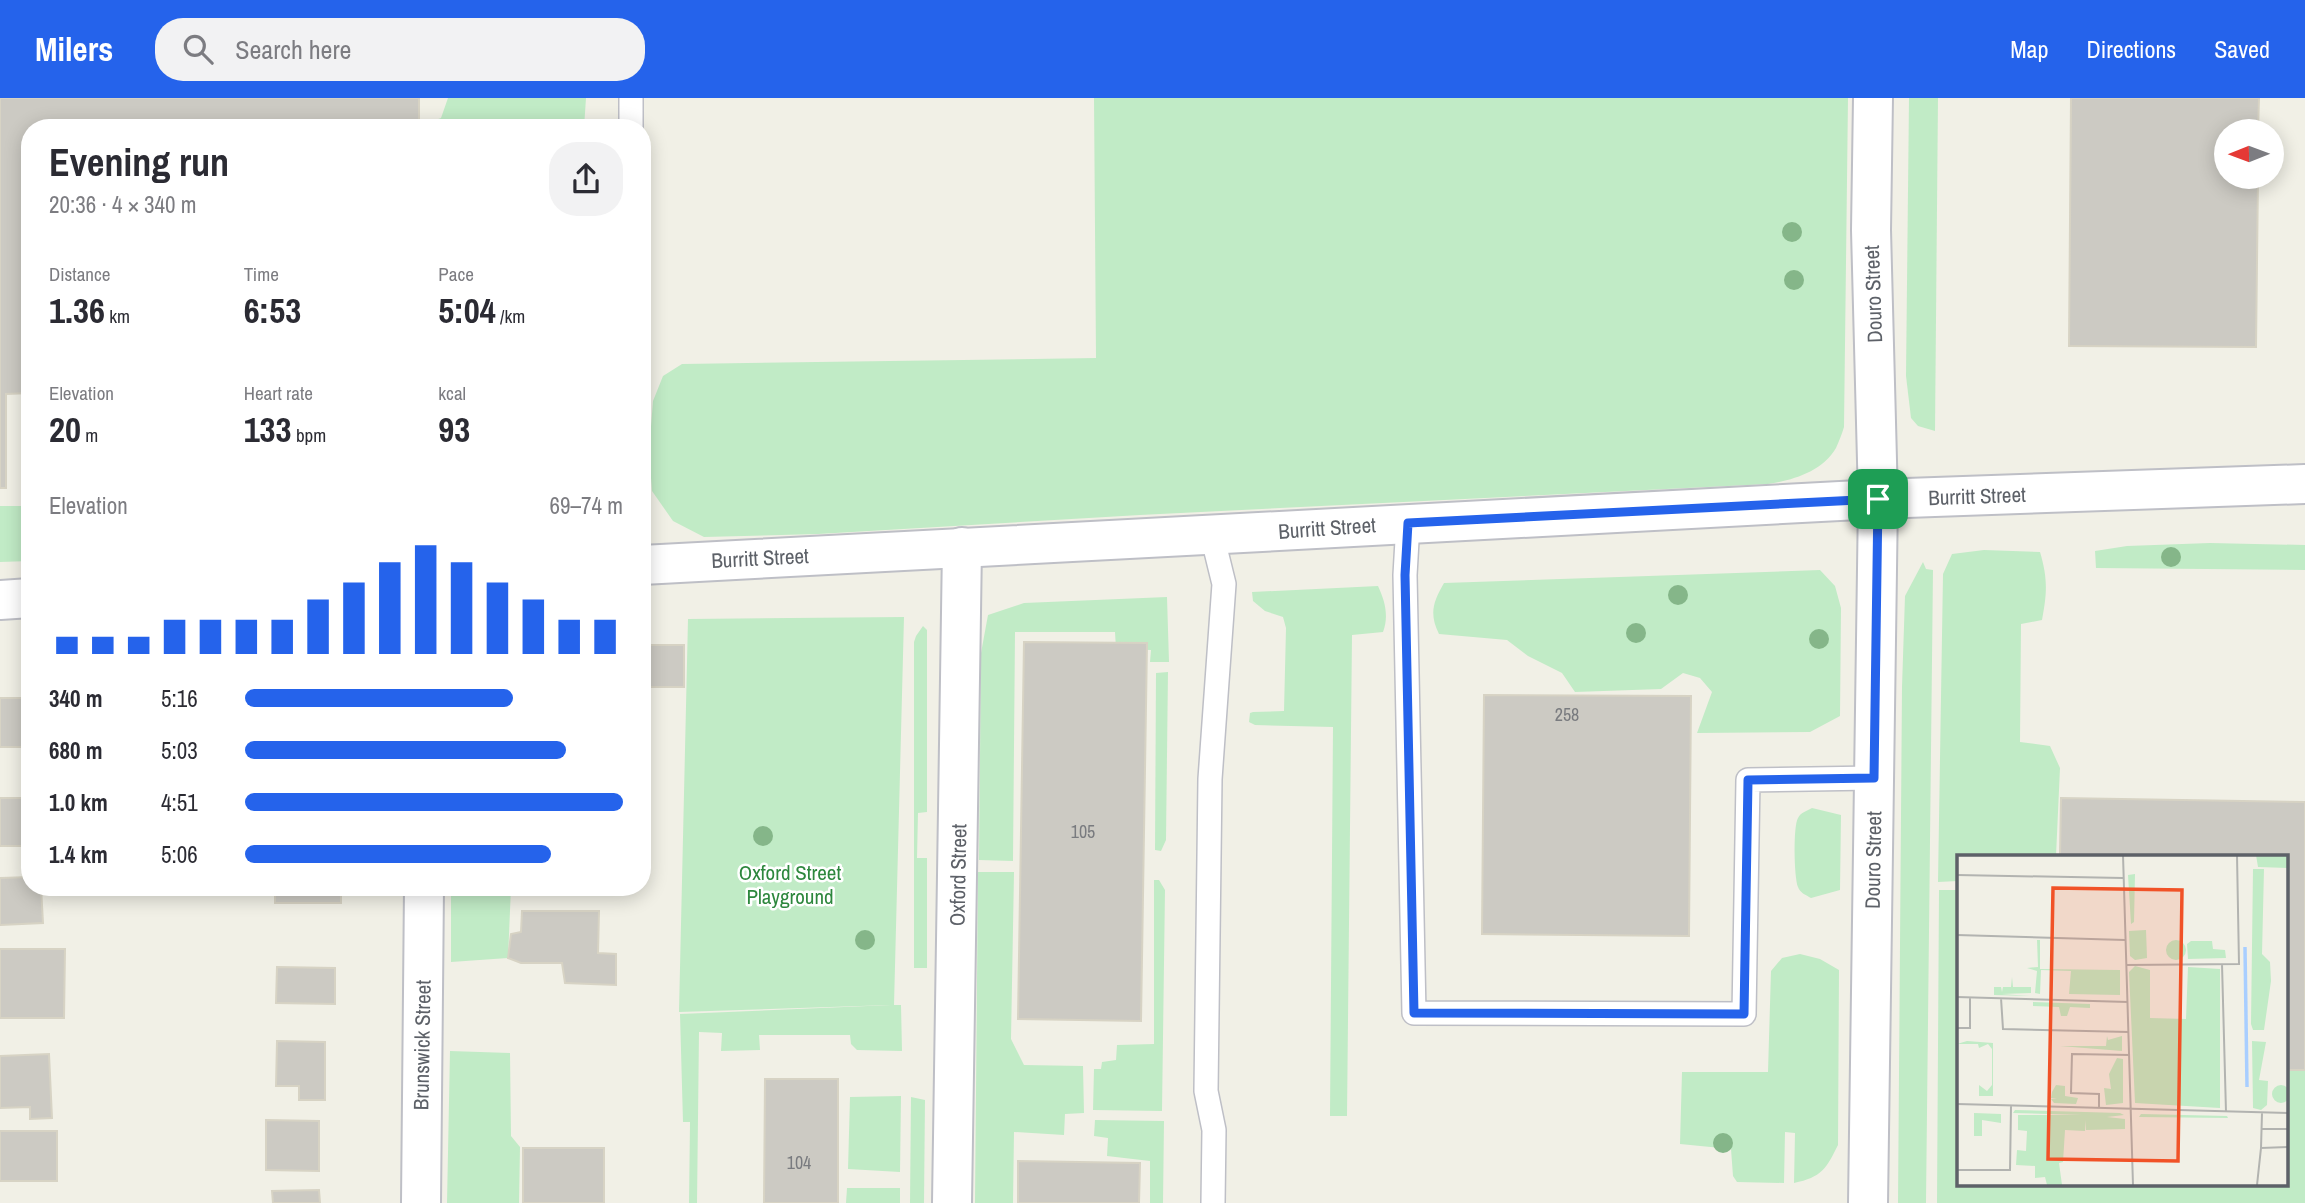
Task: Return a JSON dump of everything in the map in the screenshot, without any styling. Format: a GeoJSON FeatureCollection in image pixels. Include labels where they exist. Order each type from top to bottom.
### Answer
{"type":"FeatureCollection","features":[{"type":"Feature","properties":{"kind":"street","name":"Douro Street"},"geometry":{"type":"LineString","coordinates":[[1868,1203],[1878,499],[1871,230],[1873,98]]}},
{"type":"Feature","properties":{"kind":"street","name":"Burritt Street"},"geometry":{"type":"LineString","coordinates":[[651,564],[1878,499],[2305,484]]}},
{"type":"Feature","properties":{"kind":"street","name":"Oxford Street"},"geometry":{"type":"LineString","coordinates":[[952,1203],[962,547]]}},
{"type":"Feature","properties":{"kind":"street"},"geometry":{"type":"LineString","coordinates":[[0,600],[21,599]]}},
{"type":"Feature","properties":{"kind":"street","name":"Brunswick Street"},"geometry":{"type":"LineString","coordinates":[[421,1203],[424,896]]}},
{"type":"Feature","properties":{"kind":"lane"},"geometry":{"type":"LineString","coordinates":[[631,98],[631,119]]}},
{"type":"Feature","properties":{"kind":"lane"},"geometry":{"type":"LineString","coordinates":[[1408,523],[1405,575],[1414,1013],[1744,1014],[1748,780],[1874,778]]}},
{"type":"Feature","properties":{"kind":"lane"},"geometry":{"type":"LineString","coordinates":[[1212,535],[1224,584],[1210,779],[1206,1091],[1214,1130],[1213,1203]]}},
{"type":"Feature","properties":{"kind":"green space"},"geometry":{"type":"Polygon","coordinates":[[[448,98],[586,98],[585,119],[438,119],[448,98]]]}},
{"type":"Feature","properties":{"kind":"green space"},"geometry":{"type":"Polygon","coordinates":[[[1094,98],[1848,98],[1844,427],[1830,456],[1815,469],[1797,477],[1768,484],[818,534],[704,537],[673,521],[652,491],[653,401],[663,376],[682,364],[1096,358],[1094,98]]]}},
{"type":"Feature","properties":{"kind":"green space"},"geometry":{"type":"Polygon","coordinates":[[[1909,98],[1938,98],[1935,431],[1918,426],[1911,418],[1906,376],[1909,98]]]}},
{"type":"Feature","properties":{"kind":"green space"},"geometry":{"type":"Polygon","coordinates":[[[0,506],[21,506],[21,561],[0,562],[0,506]]]}},
{"type":"Feature","properties":{"kind":"green space"},"geometry":{"type":"Polygon","coordinates":[[[2210,543],[2305,545],[2305,570],[2096,568],[2095,551],[2127,546],[2210,543]]]}},
{"type":"Feature","properties":{"kind":"green space"},"geometry":{"type":"Polygon","coordinates":[[[1984,550],[2040,552],[2046,586],[2042,620],[2021,624],[2020,742],[2050,746],[2060,768],[2056,855],[1957,855],[1957,881],[1938,882],[1943,574],[1952,554],[1984,550]]]}},
{"type":"Feature","properties":{"kind":"green space"},"geometry":{"type":"Polygon","coordinates":[[[1923,562],[1926,569],[1933,570],[1926,1203],[1898,1203],[1905,596],[1923,562]]]}},
{"type":"Feature","properties":{"kind":"green space"},"geometry":{"type":"Polygon","coordinates":[[[1820,570],[1835,586],[1841,608],[1840,716],[1810,732],[1697,733],[1712,692],[1700,678],[1683,673],[1661,689],[1575,692],[1562,673],[1528,656],[1507,640],[1439,634],[1433,614],[1437,596],[1444,583],[1820,570]]]}},
{"type":"Feature","properties":{"kind":"green space"},"geometry":{"type":"Polygon","coordinates":[[[1378,586],[1385,609],[1383,632],[1352,635],[1347,1116],[1330,1116],[1333,727],[1255,725],[1249,722],[1250,713],[1253,712],[1284,711],[1286,628],[1283,617],[1265,611],[1253,601],[1252,592],[1378,586]]]}},
{"type":"Feature","properties":{"kind":"green space"},"geometry":{"type":"Polygon","coordinates":[[[1167,597],[1169,662],[1150,662],[1151,650],[1116,649],[1115,632],[1015,632],[1013,861],[979,860],[981,653],[988,615],[1024,603],[1167,597]]]}},
{"type":"Feature","properties":{"kind":"green space","name":"Oxford Street Playground"},"geometry":{"type":"Polygon","coordinates":[[[904,617],[894,1005],[901,1005],[902,1051],[857,1050],[851,1044],[850,1035],[759,1035],[760,1050],[721,1051],[722,1033],[699,1032],[697,1203],[689,1203],[690,1122],[683,1122],[680,1014],[891,1005],[679,1012],[688,619],[904,617]]]}},
{"type":"Feature","properties":{"kind":"green space"},"geometry":{"type":"Polygon","coordinates":[[[923,626],[927,630],[927,812],[918,813],[917,858],[927,858],[927,968],[914,968],[914,642],[923,626]]]}},
{"type":"Feature","properties":{"kind":"green space"},"geometry":{"type":"Polygon","coordinates":[[[1168,672],[1166,840],[1161,851],[1155,850],[1156,673],[1168,672]]]}},
{"type":"Feature","properties":{"kind":"green space"},"geometry":{"type":"Polygon","coordinates":[[[1812,808],[1841,815],[1840,890],[1811,898],[1798,887],[1795,831],[1798,818],[1812,808]]]}},
{"type":"Feature","properties":{"kind":"green space"},"geometry":{"type":"Polygon","coordinates":[[[978,872],[1014,872],[1011,1039],[1024,1065],[1083,1066],[1084,1113],[1065,1114],[1064,1135],[1014,1132],[1013,1203],[975,1203],[978,872]]]}},
{"type":"Feature","properties":{"kind":"green space"},"geometry":{"type":"Polygon","coordinates":[[[1154,880],[1159,880],[1165,890],[1162,1111],[1093,1110],[1094,1069],[1101,1069],[1102,1062],[1116,1060],[1117,1045],[1154,1044],[1154,880]]]}},
{"type":"Feature","properties":{"kind":"green space"},"geometry":{"type":"Polygon","coordinates":[[[1939,890],[1957,890],[1957,1186],[2288,1186],[2288,1070],[2305,1070],[2305,1203],[1937,1203],[1939,890]]]}},
{"type":"Feature","properties":{"kind":"green space"},"geometry":{"type":"Polygon","coordinates":[[[451,896],[511,896],[508,958],[451,962],[451,896]]]}},
{"type":"Feature","properties":{"kind":"green space"},"geometry":{"type":"Polygon","coordinates":[[[1800,954],[1820,959],[1839,970],[1838,1145],[1822,1171],[1811,1178],[1794,1183],[1795,1133],[1785,1132],[1784,1183],[1737,1182],[1733,1176],[1731,1149],[1680,1144],[1682,1072],[1768,1072],[1771,971],[1782,958],[1800,954]]]}},
{"type":"Feature","properties":{"kind":"green space"},"geometry":{"type":"Polygon","coordinates":[[[450,1051],[510,1053],[511,1136],[520,1147],[519,1203],[447,1203],[450,1051]]]}},
{"type":"Feature","properties":{"kind":"green space"},"geometry":{"type":"Polygon","coordinates":[[[901,1096],[900,1172],[848,1169],[850,1097],[901,1096]]]}},
{"type":"Feature","properties":{"kind":"green space"},"geometry":{"type":"Polygon","coordinates":[[[911,1097],[925,1100],[924,1203],[910,1203],[911,1097]]]}},
{"type":"Feature","properties":{"kind":"green space"},"geometry":{"type":"Polygon","coordinates":[[[1095,1120],[1164,1121],[1163,1203],[1150,1203],[1150,1161],[1107,1156],[1108,1138],[1094,1136],[1095,1120]]]}},
{"type":"Feature","properties":{"kind":"green space"},"geometry":{"type":"Polygon","coordinates":[[[847,1188],[900,1188],[900,1203],[846,1203],[847,1188]]]}},
{"type":"Feature","properties":{"kind":"building"},"geometry":{"type":"Polygon","coordinates":[[[0,98],[419,98],[419,119],[21,119],[21,393],[6,394],[6,488],[0,488],[0,98]]]}},
{"type":"Feature","properties":{"kind":"building"},"geometry":{"type":"Polygon","coordinates":[[[2071,98],[2259,98],[2258,119],[2214,119],[2214,189],[2258,189],[2256,347],[2069,346],[2071,98]]]}},
{"type":"Feature","properties":{"kind":"building"},"geometry":{"type":"Polygon","coordinates":[[[1024,642],[1147,643],[1141,1021],[1018,1019],[1024,642]]]}},
{"type":"Feature","properties":{"kind":"building"},"geometry":{"type":"Polygon","coordinates":[[[651,645],[684,645],[684,687],[651,687],[651,645]]]}},
{"type":"Feature","properties":{"kind":"building"},"geometry":{"type":"Polygon","coordinates":[[[1484,695],[1691,696],[1689,936],[1482,934],[1484,695]]]}},
{"type":"Feature","properties":{"kind":"building"},"geometry":{"type":"Polygon","coordinates":[[[0,698],[21,698],[21,747],[0,747],[0,698]]]}},
{"type":"Feature","properties":{"kind":"building"},"geometry":{"type":"Polygon","coordinates":[[[0,798],[21,798],[21,846],[0,846],[0,798]]]}},
{"type":"Feature","properties":{"kind":"building"},"geometry":{"type":"Polygon","coordinates":[[[2061,798],[2305,802],[2305,1070],[2288,1070],[2288,855],[2060,855],[2061,798]]]}},
{"type":"Feature","properties":{"kind":"building"},"geometry":{"type":"Polygon","coordinates":[[[21,877],[21,896],[42,896],[43,923],[0,925],[0,878],[21,877]]]}},
{"type":"Feature","properties":{"kind":"building"},"geometry":{"type":"Polygon","coordinates":[[[275,896],[341,896],[341,903],[275,903],[275,896]]]}},
{"type":"Feature","properties":{"kind":"building"},"geometry":{"type":"Polygon","coordinates":[[[522,911],[599,911],[598,953],[616,954],[616,985],[565,983],[562,963],[521,963],[508,958],[511,934],[521,932],[522,911]]]}},
{"type":"Feature","properties":{"kind":"building"},"geometry":{"type":"Polygon","coordinates":[[[0,949],[65,949],[64,1018],[0,1018],[0,949]]]}},
{"type":"Feature","properties":{"kind":"building"},"geometry":{"type":"Polygon","coordinates":[[[277,967],[335,968],[335,1004],[276,1003],[277,967]]]}},
{"type":"Feature","properties":{"kind":"building"},"geometry":{"type":"Polygon","coordinates":[[[277,1041],[325,1042],[325,1100],[299,1100],[299,1086],[276,1086],[277,1041]]]}},
{"type":"Feature","properties":{"kind":"building"},"geometry":{"type":"Polygon","coordinates":[[[49,1054],[52,1118],[30,1119],[30,1107],[0,1108],[0,1056],[49,1054]]]}},
{"type":"Feature","properties":{"kind":"building"},"geometry":{"type":"Polygon","coordinates":[[[765,1079],[838,1079],[838,1203],[764,1203],[765,1079]]]}},
{"type":"Feature","properties":{"kind":"building"},"geometry":{"type":"Polygon","coordinates":[[[266,1120],[319,1121],[319,1171],[266,1170],[266,1120]]]}},
{"type":"Feature","properties":{"kind":"building"},"geometry":{"type":"Polygon","coordinates":[[[0,1131],[57,1131],[57,1181],[0,1181],[0,1131]]]}},
{"type":"Feature","properties":{"kind":"building"},"geometry":{"type":"Polygon","coordinates":[[[523,1148],[604,1148],[604,1203],[523,1203],[523,1148]]]}},
{"type":"Feature","properties":{"kind":"building"},"geometry":{"type":"Polygon","coordinates":[[[1018,1161],[1140,1163],[1139,1203],[1018,1203],[1018,1161]]]}},
{"type":"Feature","properties":{"kind":"building"},"geometry":{"type":"Polygon","coordinates":[[[319,1190],[320,1203],[273,1203],[272,1191],[319,1190]]]}},
{"type":"Feature","properties":{"kind":"route"},"geometry":{"type":"LineString","coordinates":[[1878,499],[1874,778],[1748,780],[1744,1014],[1414,1013],[1405,575],[1408,523],[1878,499]]}}]}
